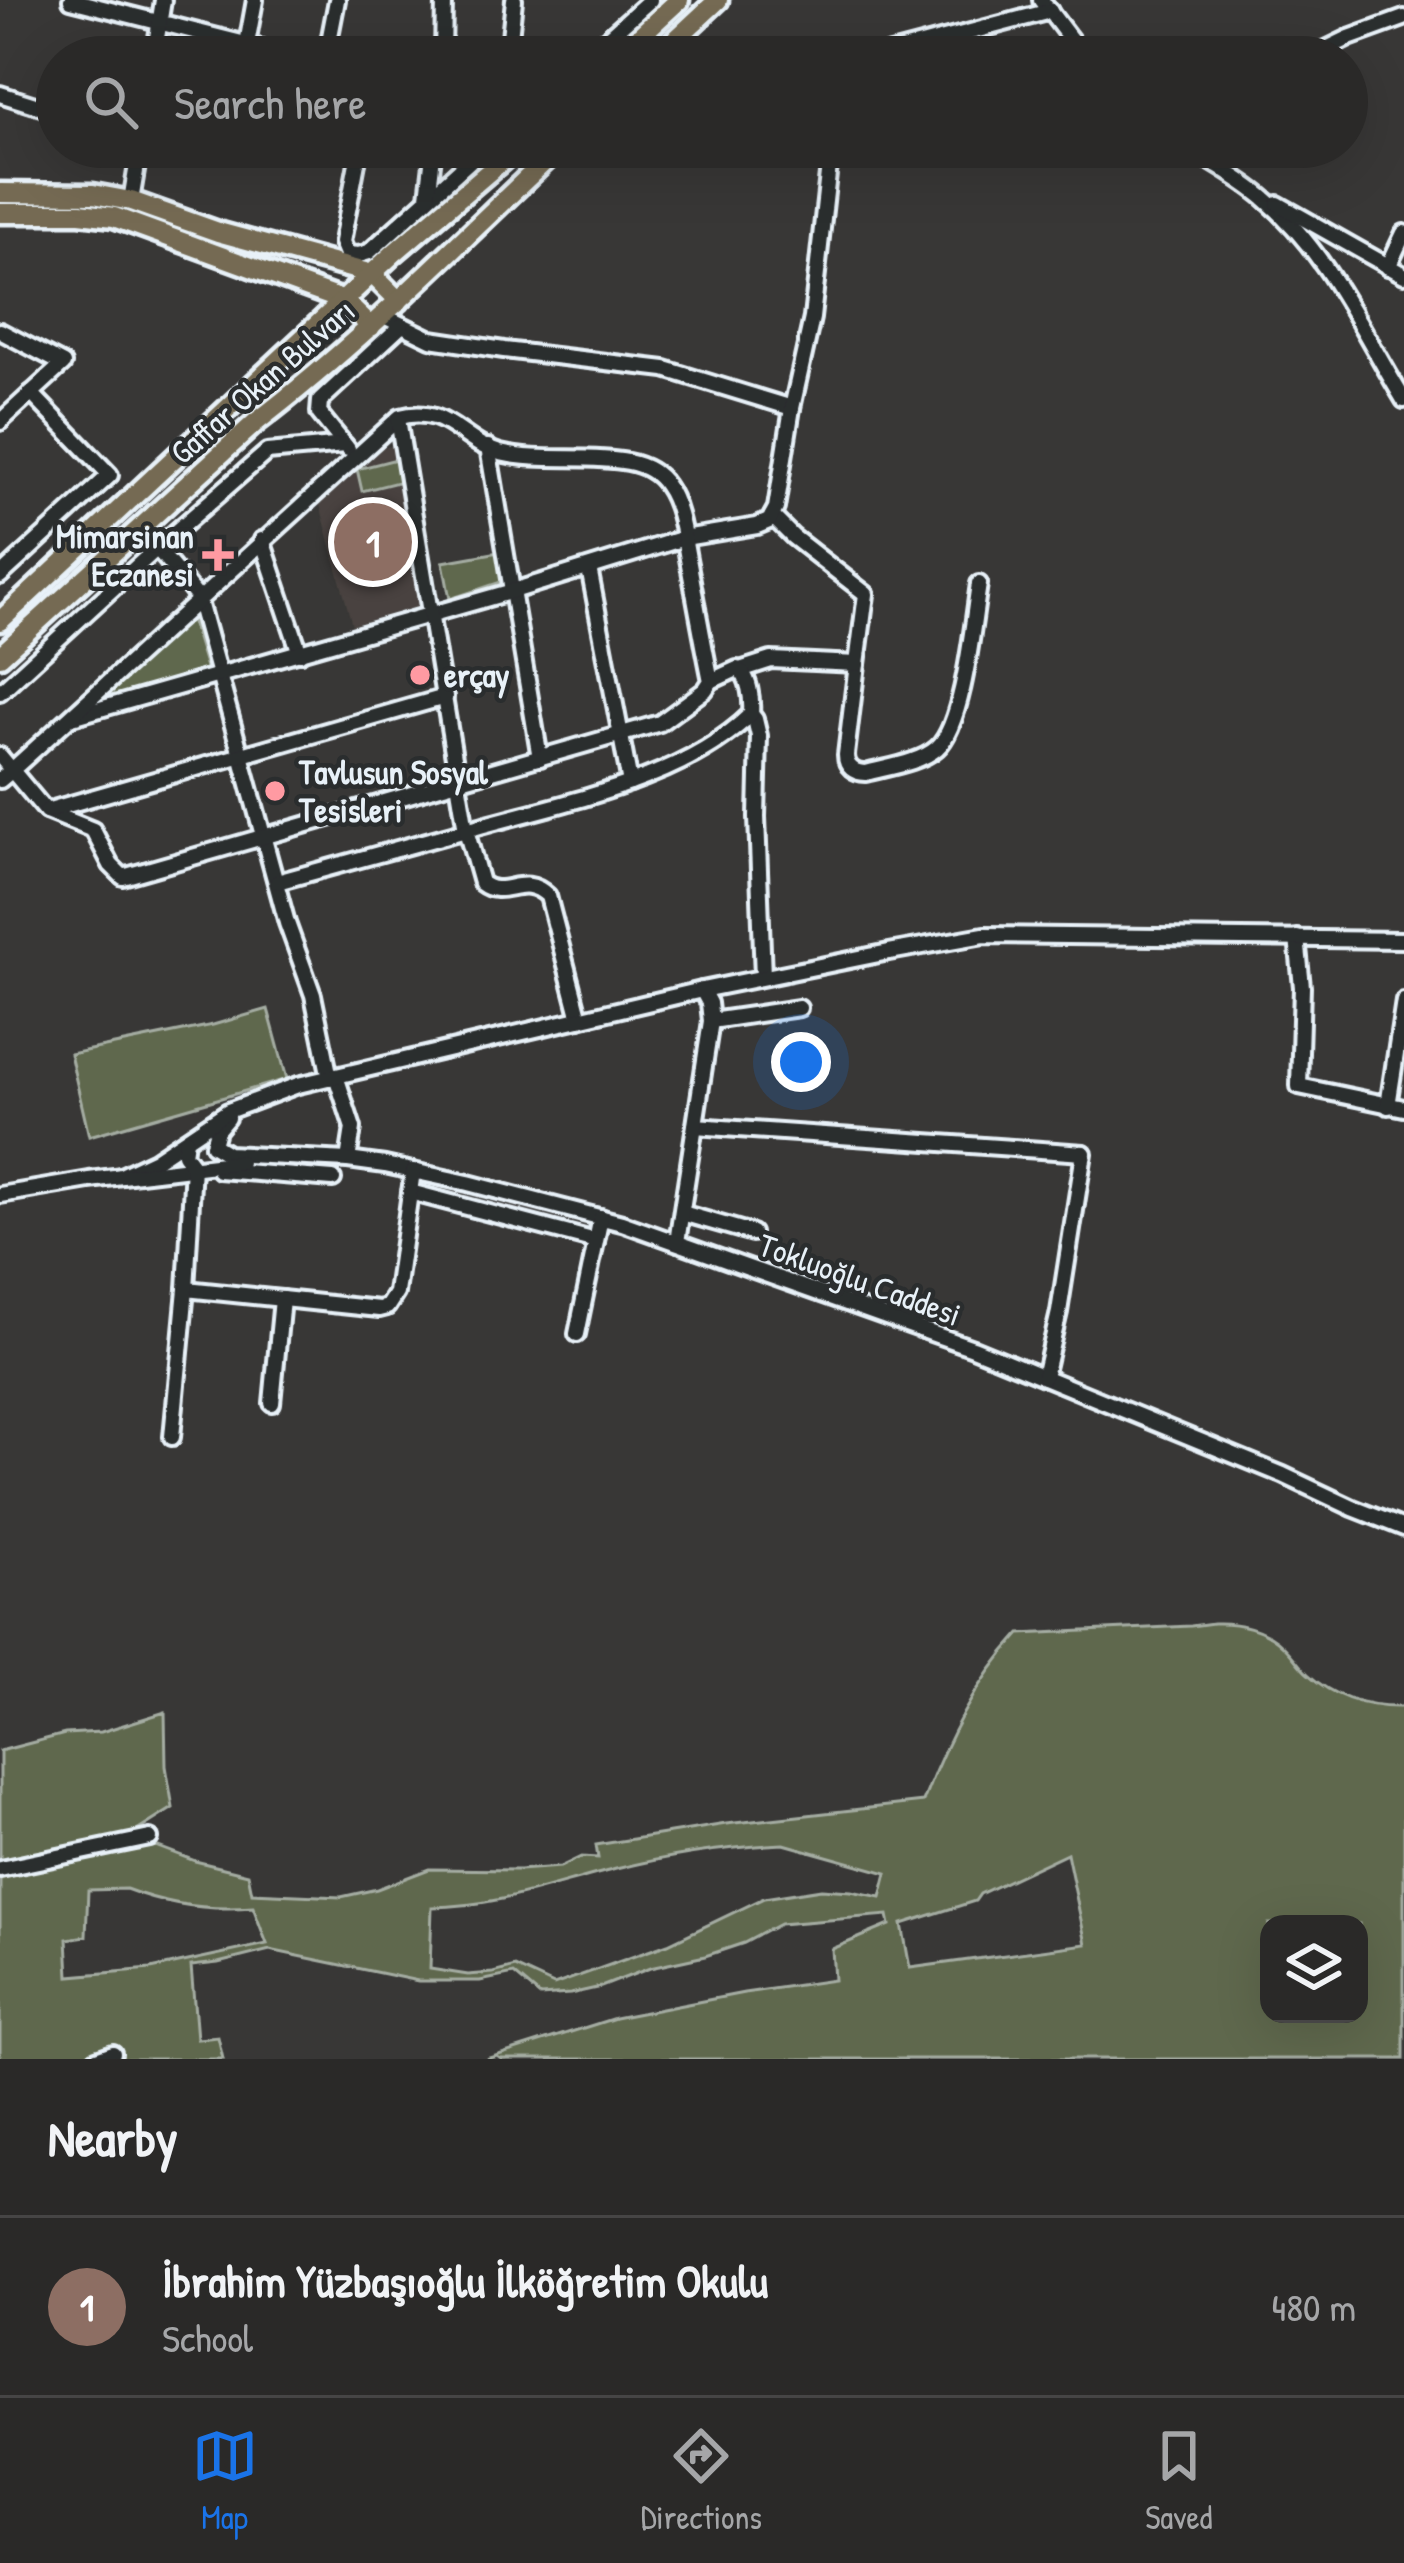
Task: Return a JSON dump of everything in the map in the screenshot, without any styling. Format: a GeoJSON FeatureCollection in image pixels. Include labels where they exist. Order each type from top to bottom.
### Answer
{"type":"FeatureCollection","features":[{"type":"Feature","properties":{"kind":"highway"},"geometry":{"type":"LineString","coordinates":[[640,36],[679,0]]}},
{"type":"Feature","properties":{"kind":"highway"},"geometry":{"type":"LineString","coordinates":[[679,36],[718,0]]}},
{"type":"Feature","properties":{"kind":"highway","name":"Gaffar Okan Bulvarı"},"geometry":{"type":"LineString","coordinates":[[0,621],[236,398],[493,168]]}},
{"type":"Feature","properties":{"kind":"highway","name":"Gaffar Okan Bulvarı"},"geometry":{"type":"LineString","coordinates":[[0,656],[255,423],[377,321],[538,168]]}},
{"type":"Feature","properties":{"kind":"highway"},"geometry":{"type":"LineString","coordinates":[[0,193],[93,194],[131,201],[218,232],[372,274],[399,301]]}},
{"type":"Feature","properties":{"kind":"highway"},"geometry":{"type":"LineString","coordinates":[[0,213],[114,217],[344,301],[377,321]]}},
{"type":"Feature","properties":{"kind":"street"},"geometry":{"type":"LineString","coordinates":[[70,0],[215,36]]}},
{"type":"Feature","properties":{"kind":"street"},"geometry":{"type":"LineString","coordinates":[[157,36],[163,0]]}},
{"type":"Feature","properties":{"kind":"street"},"geometry":{"type":"LineString","coordinates":[[248,36],[255,0]]}},
{"type":"Feature","properties":{"kind":"street"},"geometry":{"type":"LineString","coordinates":[[330,36],[337,0]]}},
{"type":"Feature","properties":{"kind":"street"},"geometry":{"type":"LineString","coordinates":[[444,0],[444,36]]}},
{"type":"Feature","properties":{"kind":"street"},"geometry":{"type":"LineString","coordinates":[[510,36],[514,0]]}},
{"type":"Feature","properties":{"kind":"street"},"geometry":{"type":"LineString","coordinates":[[610,36],[650,0]]}},
{"type":"Feature","properties":{"kind":"street"},"geometry":{"type":"LineString","coordinates":[[946,36],[1046,6],[1068,36]]}},
{"type":"Feature","properties":{"kind":"street"},"geometry":{"type":"LineString","coordinates":[[1354,36],[1404,18]]}},
{"type":"Feature","properties":{"kind":"street"},"geometry":{"type":"LineString","coordinates":[[0,94],[36,105]]}},
{"type":"Feature","properties":{"kind":"street"},"geometry":{"type":"LineString","coordinates":[[131,201],[136,168]]}},
{"type":"Feature","properties":{"kind":"street"},"geometry":{"type":"LineString","coordinates":[[356,168],[341,242],[347,254],[359,255],[369,252],[461,168]]}},
{"type":"Feature","properties":{"kind":"street"},"geometry":{"type":"LineString","coordinates":[[428,197],[431,168]]}},
{"type":"Feature","properties":{"kind":"street"},"geometry":{"type":"LineString","coordinates":[[67,718],[684,538],[769,520],[776,508],[812,318],[828,168]]}},
{"type":"Feature","properties":{"kind":"street"},"geometry":{"type":"LineString","coordinates":[[1221,168],[1266,200],[1303,238],[1331,275],[1404,400]]}},
{"type":"Feature","properties":{"kind":"street"},"geometry":{"type":"LineString","coordinates":[[1266,200],[1404,275]]}},
{"type":"Feature","properties":{"kind":"street"},"geometry":{"type":"LineString","coordinates":[[1388,267],[1404,232]]}},
{"type":"Feature","properties":{"kind":"street"},"geometry":{"type":"LineString","coordinates":[[377,321],[431,338],[665,370],[792,408]]}},
{"type":"Feature","properties":{"kind":"street"},"geometry":{"type":"LineString","coordinates":[[350,451],[320,412],[320,401],[402,326]]}},
{"type":"Feature","properties":{"kind":"street"},"geometry":{"type":"LineString","coordinates":[[0,331],[63,364],[0,422]]}},
{"type":"Feature","properties":{"kind":"street"},"geometry":{"type":"LineString","coordinates":[[0,576],[110,475],[31,393]]}},
{"type":"Feature","properties":{"kind":"street"},"geometry":{"type":"LineString","coordinates":[[0,756],[6,775],[46,811],[93,830],[111,865],[123,877],[660,723],[705,690],[710,681],[684,538],[670,491],[648,468],[623,461],[495,452],[431,415],[398,419],[350,451],[262,540],[6,775]]}},
{"type":"Feature","properties":{"kind":"street"},"geometry":{"type":"LineString","coordinates":[[398,419],[466,830],[481,883],[497,890],[528,884],[548,896],[580,1018]]}},
{"type":"Feature","properties":{"kind":"street"},"geometry":{"type":"LineString","coordinates":[[488,447],[540,758]]}},
{"type":"Feature","properties":{"kind":"street"},"geometry":{"type":"LineString","coordinates":[[0,692],[267,452],[350,451]]}},
{"type":"Feature","properties":{"kind":"street"},"geometry":{"type":"LineString","coordinates":[[772,516],[866,594],[846,755],[857,772],[930,753],[945,738],[963,682],[979,584]]}},
{"type":"Feature","properties":{"kind":"street"},"geometry":{"type":"LineString","coordinates":[[141,529],[198,598],[287,923],[353,1128],[349,1160]]}},
{"type":"Feature","properties":{"kind":"street"},"geometry":{"type":"LineString","coordinates":[[262,540],[300,653]]}},
{"type":"Feature","properties":{"kind":"street"},"geometry":{"type":"LineString","coordinates":[[589,568],[630,783]]}},
{"type":"Feature","properties":{"kind":"street"},"geometry":{"type":"LineString","coordinates":[[710,681],[771,659],[857,664]]}},
{"type":"Feature","properties":{"kind":"street"},"geometry":{"type":"LineString","coordinates":[[740,670],[746,677],[759,736],[757,817],[764,977]]}},
{"type":"Feature","properties":{"kind":"street"},"geometry":{"type":"LineString","coordinates":[[46,811],[445,697]]}},
{"type":"Feature","properties":{"kind":"street"},"geometry":{"type":"LineString","coordinates":[[278,882],[630,783],[681,763],[751,714]]}},
{"type":"Feature","properties":{"kind":"street"},"geometry":{"type":"LineString","coordinates":[[121,1176],[155,1160],[228,1111],[298,1085],[702,990],[984,935],[1404,940]]}},
{"type":"Feature","properties":{"kind":"street"},"geometry":{"type":"LineString","coordinates":[[1297,938],[1302,987],[1297,1083],[1304,1089],[1396,1107],[1404,1001]]}},
{"type":"Feature","properties":{"kind":"street"},"geometry":{"type":"LineString","coordinates":[[677,1242],[711,1021],[702,990]]}},
{"type":"Feature","properties":{"kind":"street"},"geometry":{"type":"LineString","coordinates":[[711,1021],[799,1008]]}},
{"type":"Feature","properties":{"kind":"street"},"geometry":{"type":"LineString","coordinates":[[172,1437],[199,1166],[219,1126],[242,1108]]}},
{"type":"Feature","properties":{"kind":"street"},"geometry":{"type":"LineString","coordinates":[[695,1126],[1084,1153],[1044,1377]]}},
{"type":"Feature","properties":{"kind":"street"},"geometry":{"type":"LineString","coordinates":[[191,1136],[213,1145]]}},
{"type":"Feature","properties":{"kind":"street"},"geometry":{"type":"LineString","coordinates":[[191,1136],[184,1154],[199,1166],[333,1179]]}},
{"type":"Feature","properties":{"kind":"street","name":"Tokluoğlu Caddesi"},"geometry":{"type":"LineString","coordinates":[[213,1145],[232,1155],[349,1160],[413,1171],[601,1217],[905,1322],[1404,1528]]}},
{"type":"Feature","properties":{"kind":"street","name":"Tokluoğlu Caddesi"},"geometry":{"type":"LineString","coordinates":[[0,1196],[275,1158]]}},
{"type":"Feature","properties":{"kind":"street"},"geometry":{"type":"LineString","coordinates":[[186,1289],[379,1309],[390,1304],[396,1293],[413,1171]]}},
{"type":"Feature","properties":{"kind":"street"},"geometry":{"type":"LineString","coordinates":[[410,1192],[596,1240]]}},
{"type":"Feature","properties":{"kind":"street"},"geometry":{"type":"LineString","coordinates":[[682,1213],[752,1233]]}},
{"type":"Feature","properties":{"kind":"street"},"geometry":{"type":"LineString","coordinates":[[577,1334],[601,1217]]}},
{"type":"Feature","properties":{"kind":"street"},"geometry":{"type":"LineString","coordinates":[[272,1403],[282,1299]]}},
{"type":"Feature","properties":{"kind":"street"},"geometry":{"type":"LineString","coordinates":[[0,1869],[150,1838]]}},
{"type":"Feature","properties":{"kind":"street"},"geometry":{"type":"LineString","coordinates":[[96,2059],[112,2053]]}},
{"type":"Feature","properties":{"kind":"shaded area"},"geometry":{"type":"Polygon","coordinates":[[[400,445],[426,605],[352,625],[319,501],[377,448],[400,445]]]}},
{"type":"Feature","properties":{"kind":"green space"},"geometry":{"type":"Polygon","coordinates":[[[396,459],[402,481],[362,491],[357,469],[396,459]]]}},
{"type":"Feature","properties":{"kind":"green space"},"geometry":{"type":"Polygon","coordinates":[[[510,550],[516,577],[450,599],[443,562],[510,550]]]}},
{"type":"Feature","properties":{"kind":"green space"},"geometry":{"type":"Polygon","coordinates":[[[191,619],[208,674],[110,702],[107,693],[191,619]]]}},
{"type":"Feature","properties":{"kind":"green space"},"geometry":{"type":"Polygon","coordinates":[[[268,1009],[287,1079],[89,1136],[70,1054],[268,1009]]]}},
{"type":"Feature","properties":{"kind":"green space"},"geometry":{"type":"Polygon","coordinates":[[[1241,1625],[1276,1640],[1329,1690],[1365,1704],[1404,1707],[1404,2059],[486,2059],[615,2018],[834,1980],[832,1949],[890,1925],[888,1915],[780,1924],[705,1956],[650,1968],[601,1987],[540,1996],[514,1974],[480,1981],[418,1981],[270,1950],[191,1966],[197,2039],[218,2037],[223,2059],[0,2059],[0,1751],[65,1734],[101,1732],[165,1712],[173,1808],[129,1836],[195,1861],[248,1874],[252,1893],[341,1897],[429,1869],[560,1867],[581,1857],[598,1858],[596,1845],[726,1824],[923,1802],[963,1713],[1020,1634],[1241,1625]],[[784,1844],[699,1852],[503,1899],[432,1907],[430,1969],[468,1975],[515,1967],[554,1985],[668,1944],[764,1898],[821,1889],[881,1897],[887,1873],[784,1844]],[[1067,1853],[980,1894],[975,1901],[902,1924],[910,1968],[1086,1944],[1067,1853]],[[126,1889],[88,1890],[86,1936],[67,1939],[69,1976],[151,1969],[267,1944],[253,1907],[173,1903],[126,1889]]]}},
{"type":"Feature","properties":{"kind":"place","name":"İbrahim Yüzbaşıoğlu İlköğretim Okulu"},"geometry":{"type":"Point","coordinates":[373,542]}},
{"type":"Feature","properties":{"kind":"place","name":"Mimarsinan Eczanesi"},"geometry":{"type":"Point","coordinates":[218,555]}},
{"type":"Feature","properties":{"kind":"place","name":"erçay"},"geometry":{"type":"Point","coordinates":[420,675]}},
{"type":"Feature","properties":{"kind":"place","name":"Tavlusun Sosyal Tesisleri"},"geometry":{"type":"Point","coordinates":[275,791]}}]}
